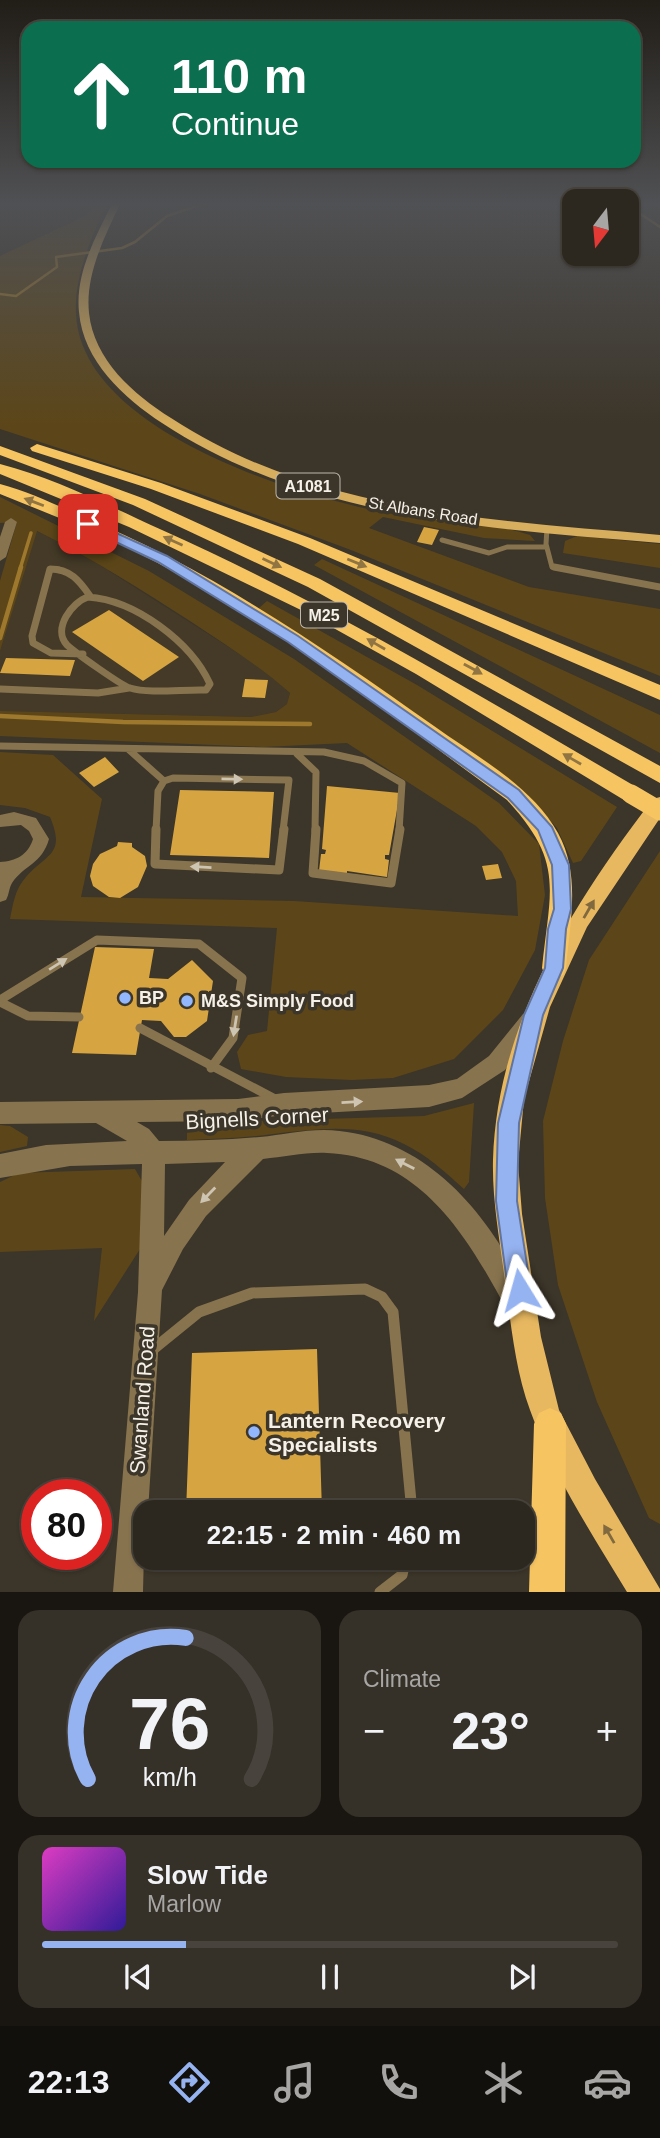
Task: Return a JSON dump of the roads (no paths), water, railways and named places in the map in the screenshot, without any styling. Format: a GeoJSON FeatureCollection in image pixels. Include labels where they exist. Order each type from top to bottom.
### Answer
{"type":"FeatureCollection","features":[{"type":"Feature","properties":{"kind":"highway"},"geometry":{"type":"LineString","coordinates":[[0,436],[156,486],[304,541],[660,693]]}},
{"type":"Feature","properties":{"kind":"highway","name":"M25"},"geometry":{"type":"LineString","coordinates":[[0,450],[151,507],[314,583],[656,772]]}},
{"type":"Feature","properties":{"kind":"highway","name":"M25"},"geometry":{"type":"LineString","coordinates":[[0,470],[156,533],[262,583],[354,631],[660,811]]}},
{"type":"Feature","properties":{"kind":"highway","name":"M25"},"geometry":{"type":"LineString","coordinates":[[0,489],[131,544],[208,585],[293,639],[514,794],[544,827],[561,865],[562,909],[557,929],[554,968]]}},
{"type":"Feature","properties":{"kind":"highway","name":"Bignells Corner"},"geometry":{"type":"LineString","coordinates":[[645,1592],[608,1531],[550,1424],[523,1313],[507,1201],[506,1148],[519,1073],[534,1015],[554,968],[619,856],[660,804]]}},
{"type":"Feature","properties":{"kind":"highway"},"geometry":{"type":"LineString","coordinates":[[547,1592],[550,1424]]}},
{"type":"Feature","properties":{"kind":"main road","name":"St Albans Road"},"geometry":{"type":"LineString","coordinates":[[89,276],[83,295],[86,325],[109,371],[133,397],[167,424],[216,452],[308,486],[423,513],[660,539]]}},
{"type":"Feature","properties":{"kind":"street"},"geometry":{"type":"LineString","coordinates":[[0,555],[6,529]]}},
{"type":"Feature","properties":{"kind":"street"},"geometry":{"type":"LineString","coordinates":[[0,813],[8,820],[28,820],[38,828],[41,839],[35,854],[8,868],[0,895]]}},
{"type":"Feature","properties":{"kind":"street","name":"Bignells Corner"},"geometry":{"type":"LineString","coordinates":[[0,1113],[102,1114],[239,1110],[284,1104],[406,1099],[462,1088],[496,1063],[534,1015]]}},
{"type":"Feature","properties":{"kind":"street"},"geometry":{"type":"LineString","coordinates":[[102,1114],[141,1136],[154,1153]]}},
{"type":"Feature","properties":{"kind":"street","name":"Bignells Corner"},"geometry":{"type":"LineString","coordinates":[[0,1166],[38,1157],[258,1148],[333,1142],[368,1149],[405,1163],[458,1206],[480,1236],[523,1313]]}},
{"type":"Feature","properties":{"kind":"street","name":"Swanland Road"},"geometry":{"type":"LineString","coordinates":[[150,1292],[170,1243],[186,1219],[258,1148]]}},
{"type":"Feature","properties":{"kind":"street","name":"Swanland Road"},"geometry":{"type":"LineString","coordinates":[[128,1592],[150,1292],[154,1153]]}},
{"type":"Feature","properties":{"kind":"lane"},"geometry":{"type":"LineString","coordinates":[[547,528],[546,547],[551,565],[557,570],[660,587]]}},
{"type":"Feature","properties":{"kind":"lane"},"geometry":{"type":"LineString","coordinates":[[442,540],[489,553],[507,547],[546,547]]}},
{"type":"Feature","properties":{"kind":"lane"},"geometry":{"type":"LineString","coordinates":[[83,654],[51,653],[42,651],[33,643],[50,569],[70,571],[78,577],[90,596]]}},
{"type":"Feature","properties":{"kind":"lane"},"geometry":{"type":"LineString","coordinates":[[0,689],[98,693],[129,688],[206,690],[210,684],[195,657],[179,643],[125,607],[90,596],[80,600],[72,608],[62,628],[66,643],[129,688]]}},
{"type":"Feature","properties":{"kind":"lane"},"geometry":{"type":"LineString","coordinates":[[0,746],[296,754],[324,752],[348,755],[402,783],[401,820],[391,883],[313,873],[318,789],[316,772],[296,754]]}},
{"type":"Feature","properties":{"kind":"lane"},"geometry":{"type":"LineString","coordinates":[[128,749],[164,781]]}},
{"type":"Feature","properties":{"kind":"lane"},"geometry":{"type":"LineString","coordinates":[[173,778],[289,780],[279,870],[155,864],[158,792],[164,781],[173,778]]}},
{"type":"Feature","properties":{"kind":"lane"},"geometry":{"type":"LineString","coordinates":[[79,1017],[46,1021],[16,1015],[0,1001],[97,940],[199,944],[242,978],[233,1038],[211,1069]]}},
{"type":"Feature","properties":{"kind":"lane"},"geometry":{"type":"LineString","coordinates":[[140,1028],[211,1069],[284,1104]]}},
{"type":"Feature","properties":{"kind":"lane"},"geometry":{"type":"LineString","coordinates":[[145,1356],[199,1312],[252,1293],[365,1289],[382,1297],[393,1312],[411,1500]]}},
{"type":"Feature","properties":{"kind":"lane"},"geometry":{"type":"LineString","coordinates":[[380,1592],[402,1575],[403,1570]]}},
{"type":"Feature","properties":{"kind":"waterway"},"geometry":{"type":"LineString","coordinates":[[0,294],[16,296],[44,276]]}},
{"type":"Feature","properties":{"kind":"waterway"},"geometry":{"type":"LineString","coordinates":[[20,569],[31,533]]}},
{"type":"Feature","properties":{"kind":"waterway"},"geometry":{"type":"LineString","coordinates":[[0,638],[21,567]]}},
{"type":"Feature","properties":{"kind":"waterway"},"geometry":{"type":"LineString","coordinates":[[0,716],[123,722],[310,724]]}},
{"type":"Feature","properties":{"kind":"place","name":"BP"},"geometry":{"type":"Point","coordinates":[125,998]}},
{"type":"Feature","properties":{"kind":"place","name":"M&S Simply Food"},"geometry":{"type":"Point","coordinates":[187,1001]}},
{"type":"Feature","properties":{"kind":"place","name":"Lantern Recovery Specialists"},"geometry":{"type":"Point","coordinates":[254,1432]}}]}
